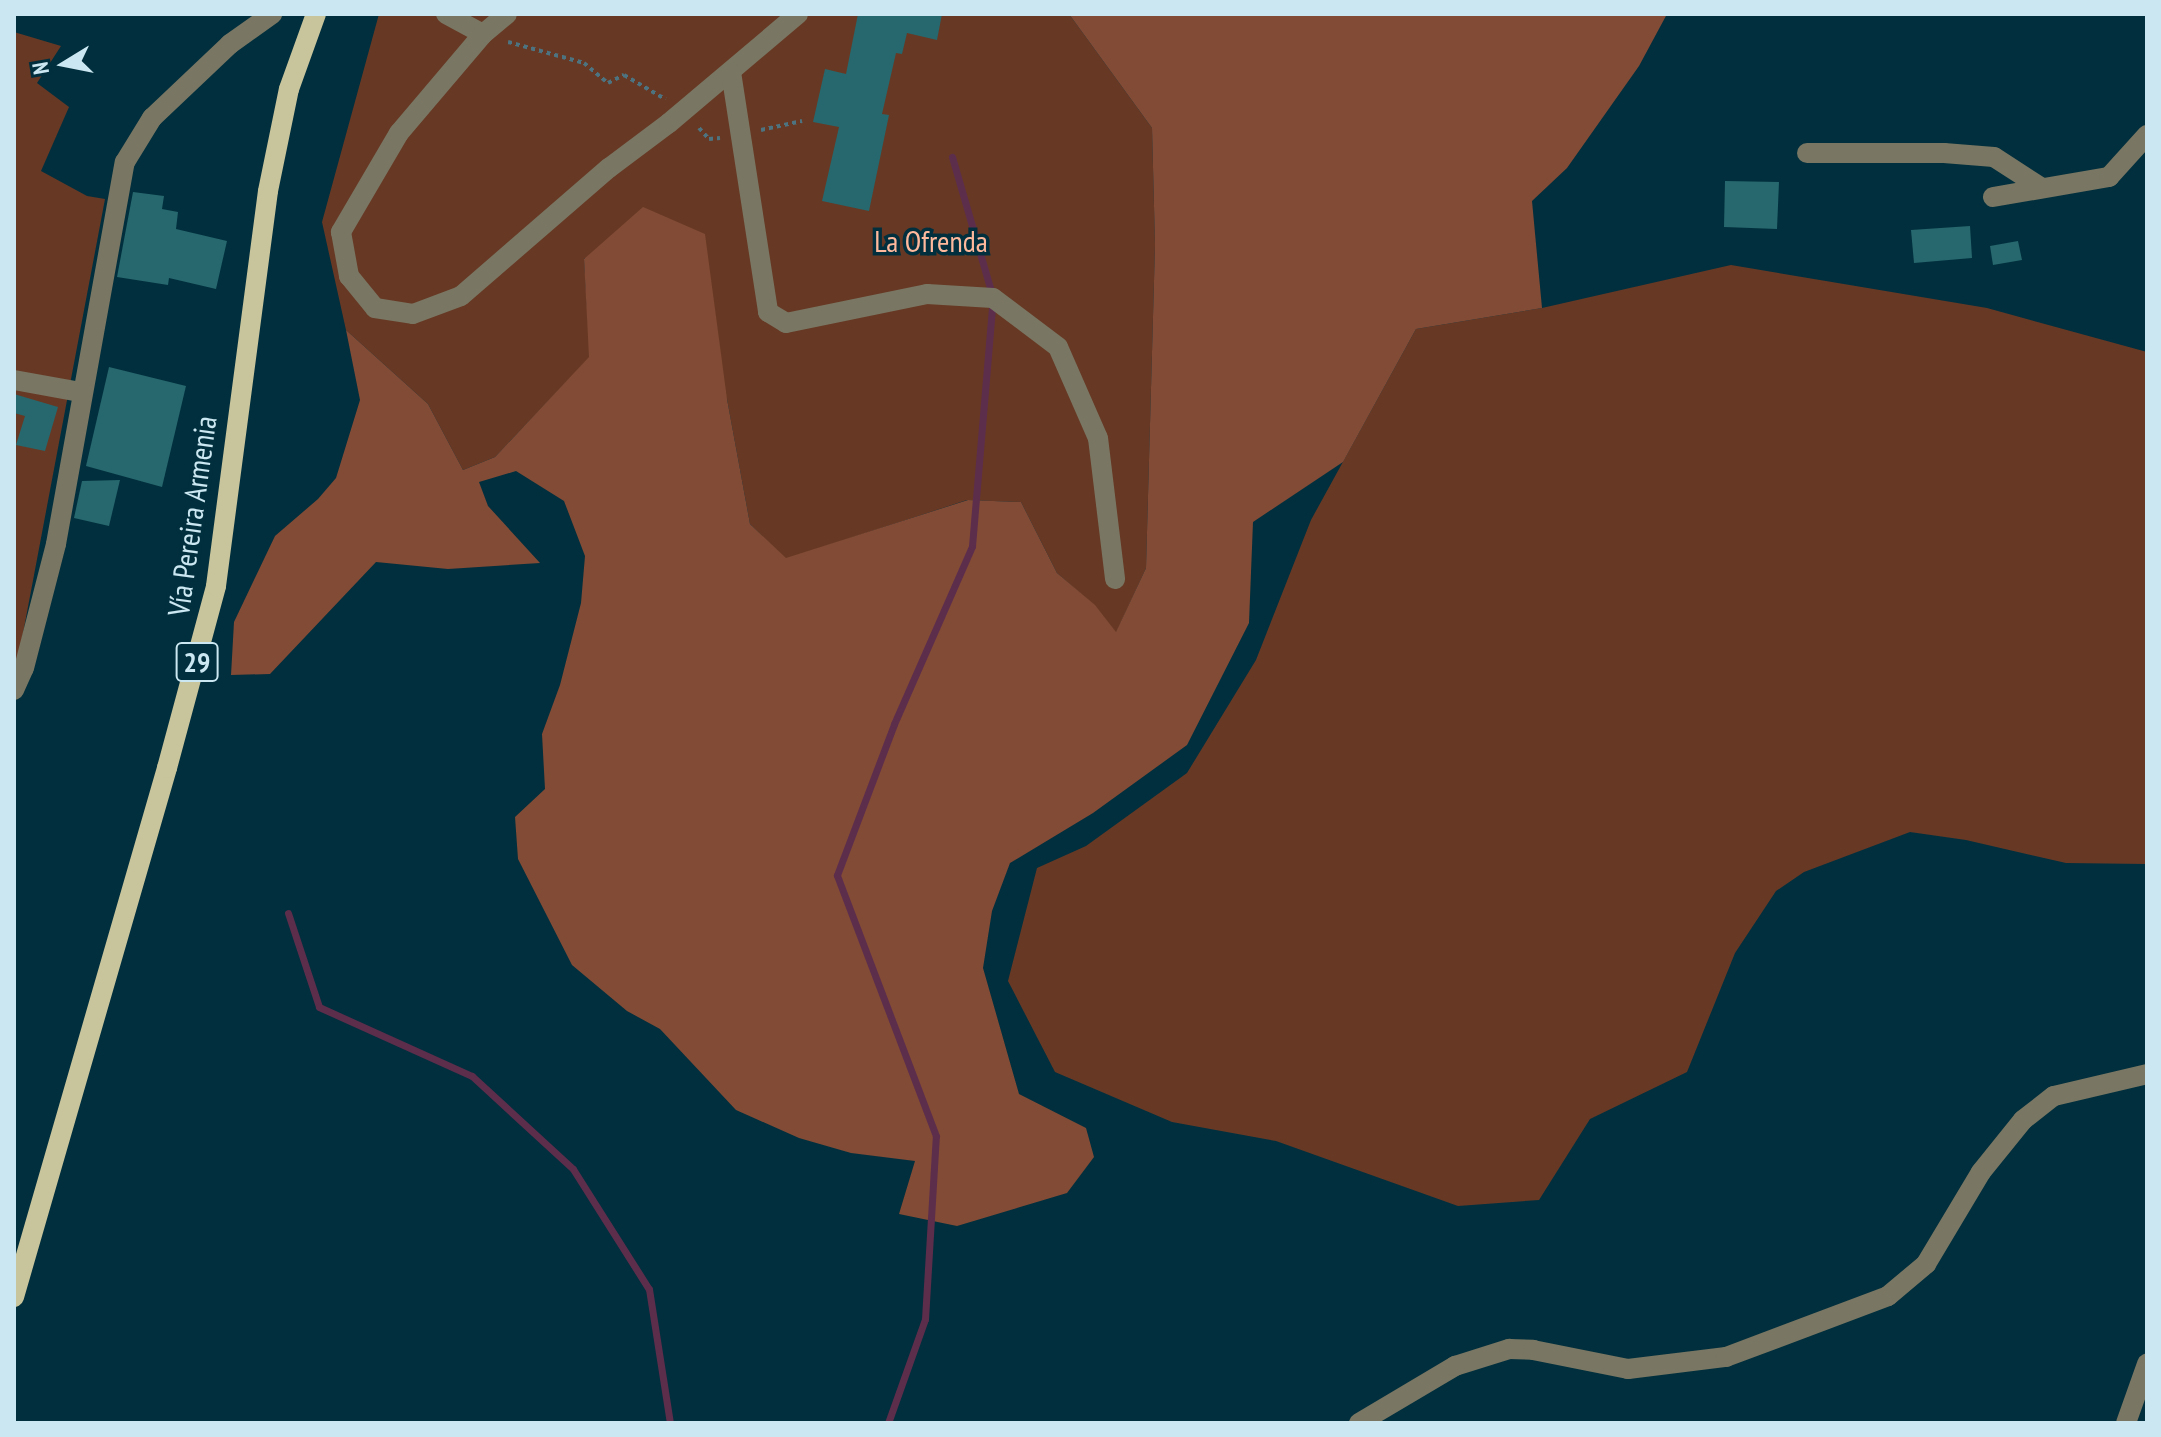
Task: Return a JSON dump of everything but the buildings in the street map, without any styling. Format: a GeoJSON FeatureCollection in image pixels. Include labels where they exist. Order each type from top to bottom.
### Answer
{"type":"FeatureCollection","features":[{"type":"Feature","properties":{"kind":"main road","name":"Vía Pereira Armenia"},"geometry":{"type":"LineString","coordinates":[[14,1297],[167,768],[216,586],[268,191],[289,89],[316,14]]}},
{"type":"Feature","properties":{"kind":"street"},"geometry":{"type":"LineString","coordinates":[[14,690],[24,668],[56,544],[81,392],[125,162],[152,118],[230,44],[272,14]]}},
{"type":"Feature","properties":{"kind":"street"},"geometry":{"type":"LineString","coordinates":[[446,14],[483,34]]}},
{"type":"Feature","properties":{"kind":"street"},"geometry":{"type":"LineString","coordinates":[[507,14],[483,34],[399,133],[341,232],[349,276],[375,308],[413,314],[461,296],[609,168],[731,72],[798,14]]}},
{"type":"Feature","properties":{"kind":"street"},"geometry":{"type":"LineString","coordinates":[[731,72],[768,312],[786,323],[927,294],[993,298],[1058,347],[1098,438],[1115,579]]}},
{"type":"Feature","properties":{"kind":"street"},"geometry":{"type":"LineString","coordinates":[[1993,197],[2109,177],[2147,135]]}},
{"type":"Feature","properties":{"kind":"street"},"geometry":{"type":"LineString","coordinates":[[1807,153],[1944,153],[1994,157],[2042,188]]}},
{"type":"Feature","properties":{"kind":"street"},"geometry":{"type":"LineString","coordinates":[[14,380],[81,392]]}},
{"type":"Feature","properties":{"kind":"street"},"geometry":{"type":"LineString","coordinates":[[1359,1423],[1455,1366],[1509,1349],[1533,1350],[1628,1369],[1726,1357],[1888,1296],[1926,1264],[1981,1172],[2023,1120],[2054,1096],[2147,1074]]}},
{"type":"Feature","properties":{"kind":"street"},"geometry":{"type":"LineString","coordinates":[[2126,1423],[2147,1364]]}},
{"type":"Feature","properties":{"kind":"path"},"geometry":{"type":"LineString","coordinates":[[483,34],[584,63],[608,83],[624,75],[683,109],[709,139],[802,121]]}},
{"type":"Feature","properties":{"kind":"green space","name":"La Ofrenda"},"geometry":{"type":"Polygon","coordinates":[[[379,14],[1069,14],[1152,128],[1155,245],[1146,568],[1116,633],[1095,606],[1057,573],[1021,502],[967,500],[786,559],[750,524],[727,399],[584,258],[590,357],[495,457],[463,470],[428,404],[346,330],[322,222],[379,14]]]}},
{"type":"Feature","properties":{"kind":"green space"},"geometry":{"type":"Polygon","coordinates":[[[14,32],[61,46],[37,83],[69,107],[41,171],[87,196],[105,199],[14,681],[14,32]]]}},
{"type":"Feature","properties":{"kind":"green space"},"geometry":{"type":"Polygon","coordinates":[[[1731,265],[1987,308],[2147,352],[2147,864],[2066,863],[1966,840],[1910,832],[1804,872],[1776,891],[1735,953],[1687,1072],[1590,1119],[1539,1200],[1458,1206],[1276,1141],[1172,1122],[1055,1072],[1008,981],[1037,868],[1086,846],[1187,773],[1256,660],[1311,520],[1416,329],[1542,308],[1731,265]]]}},
{"type":"Feature","properties":{"kind":"shaded area"},"geometry":{"type":"Polygon","coordinates":[[[1069,14],[1667,14],[1639,66],[1567,168],[1532,201],[1542,308],[1416,329],[1343,462],[1253,522],[1249,623],[1187,745],[1093,813],[1010,863],[992,911],[983,968],[1019,1094],[1086,1128],[1094,1157],[1067,1193],[957,1226],[899,1214],[915,1161],[851,1153],[799,1138],[736,1110],[660,1029],[627,1011],[572,965],[518,859],[515,817],[545,789],[542,734],[560,685],[581,603],[585,556],[564,501],[516,471],[479,482],[488,506],[540,563],[448,569],[376,562],[270,674],[231,675],[234,622],[275,536],[318,499],[336,478],[360,400],[346,330],[428,404],[463,470],[495,457],[589,357],[584,259],[643,207],[705,234],[727,399],[750,524],[786,558],[968,500],[1021,502],[1057,573],[1095,605],[1116,632],[1146,568],[1155,245],[1152,128],[1069,14]]]}},
{"type":"Feature","properties":{"kind":"waterway"},"geometry":{"type":"LineString","coordinates":[[888,1423],[925,1319],[936,1136],[837,875],[894,724],[972,546],[993,298],[952,157]]}},
{"type":"Feature","properties":{"kind":"waterway"},"geometry":{"type":"LineString","coordinates":[[288,913],[319,1007],[472,1076],[573,1169],[649,1289],[670,1423]]}}]}
